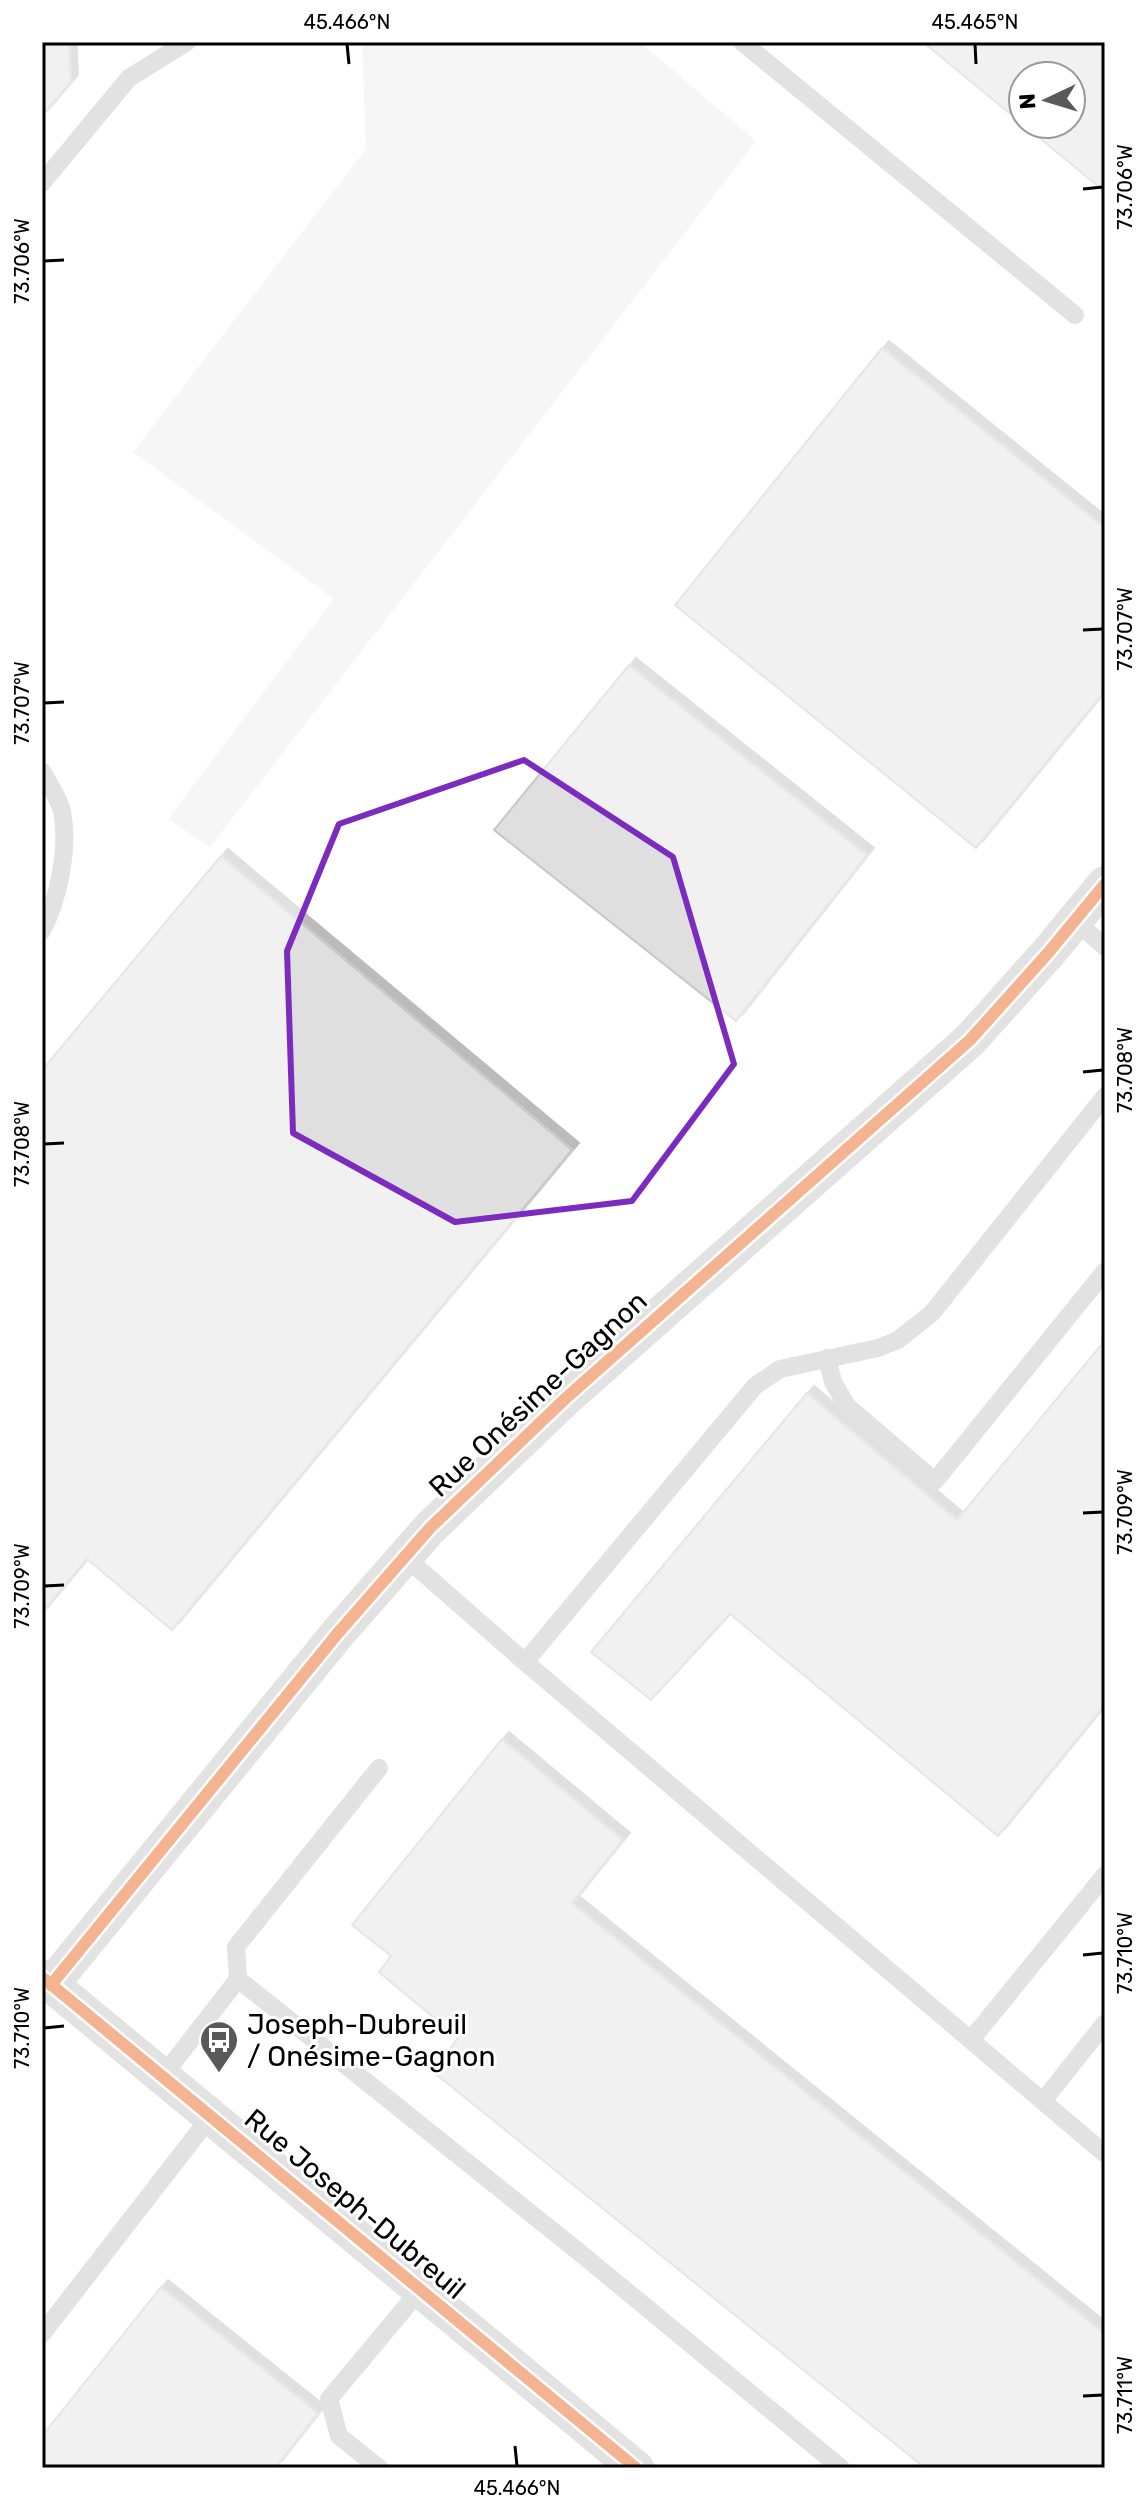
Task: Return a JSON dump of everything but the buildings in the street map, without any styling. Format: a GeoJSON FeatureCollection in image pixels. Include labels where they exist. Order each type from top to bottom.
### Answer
{"type":"FeatureCollection","features":[{"type":"Feature","properties":{"kind":"street","name":"Rue Onésime-Gagnon"},"geometry":{"type":"LineString","coordinates":[[47,1981],[404,1556],[534,1427],[970,1040],[1105,884]]}},
{"type":"Feature","properties":{"kind":"street","name":"Rue Joseph-Dubreuil"},"geometry":{"type":"LineString","coordinates":[[47,1981],[636,2468]]}},
{"type":"Feature","properties":{"kind":"lane"},"geometry":{"type":"LineString","coordinates":[[42,183],[129,78],[187,42]]}},
{"type":"Feature","properties":{"kind":"lane"},"geometry":{"type":"LineString","coordinates":[[742,42],[1075,315]]}},
{"type":"Feature","properties":{"kind":"lane"},"geometry":{"type":"LineString","coordinates":[[42,771],[62,810],[63,856],[50,916],[42,931]]}},
{"type":"Feature","properties":{"kind":"lane"},"geometry":{"type":"LineString","coordinates":[[1075,921],[1105,947]]}},
{"type":"Feature","properties":{"kind":"lane"},"geometry":{"type":"LineString","coordinates":[[525,1662],[755,1386],[780,1369],[878,1348],[898,1340],[932,1313],[1105,1096]]}},
{"type":"Feature","properties":{"kind":"lane"},"geometry":{"type":"LineString","coordinates":[[827,1358],[833,1382],[847,1406],[935,1481],[1105,1271]]}},
{"type":"Feature","properties":{"kind":"lane"},"geometry":{"type":"LineString","coordinates":[[404,1556],[1105,2154]]}},
{"type":"Feature","properties":{"kind":"lane"},"geometry":{"type":"LineString","coordinates":[[162,2077],[238,1979],[236,1947],[379,1768]]}},
{"type":"Feature","properties":{"kind":"lane"},"geometry":{"type":"LineString","coordinates":[[971,2040],[1105,1875]]}},
{"type":"Feature","properties":{"kind":"lane"},"geometry":{"type":"LineString","coordinates":[[238,1979],[579,2252],[841,2468]]}},
{"type":"Feature","properties":{"kind":"lane"},"geometry":{"type":"LineString","coordinates":[[1043,2101],[1105,2023]]}},
{"type":"Feature","properties":{"kind":"lane"},"geometry":{"type":"LineString","coordinates":[[42,2334],[211,2116]]}},
{"type":"Feature","properties":{"kind":"lane"},"geometry":{"type":"LineString","coordinates":[[379,2468],[339,2436],[329,2399],[420,2290]]}},
{"type":"Feature","properties":{"kind":"highlighted area"},"geometry":{"type":"Polygon","coordinates":[[[524,760],[673,857],[734,1064],[632,1201],[455,1222],[293,1133],[287,951],[339,824],[524,760]]]}},
{"type":"Feature","properties":{"kind":"shaded area"},"geometry":{"type":"Polygon","coordinates":[[[362,42],[640,42],[756,141],[210,847],[168,819],[334,599],[133,452],[366,149],[362,42]]]}},
{"type":"Feature","properties":{"kind":"cycle path"},"geometry":{"type":"LineString","coordinates":[[51,1985],[338,1633],[430,1528],[566,1398],[970,1040],[1105,884]]}},
{"type":"Feature","properties":{"kind":"cycle path"},"geometry":{"type":"LineString","coordinates":[[42,1977],[636,2468]]}},
{"type":"Feature","properties":{"kind":"place","name":"Joseph-Dubreuil / Onésime-Gagnon"},"geometry":{"type":"Point","coordinates":[219,2074]}}]}
